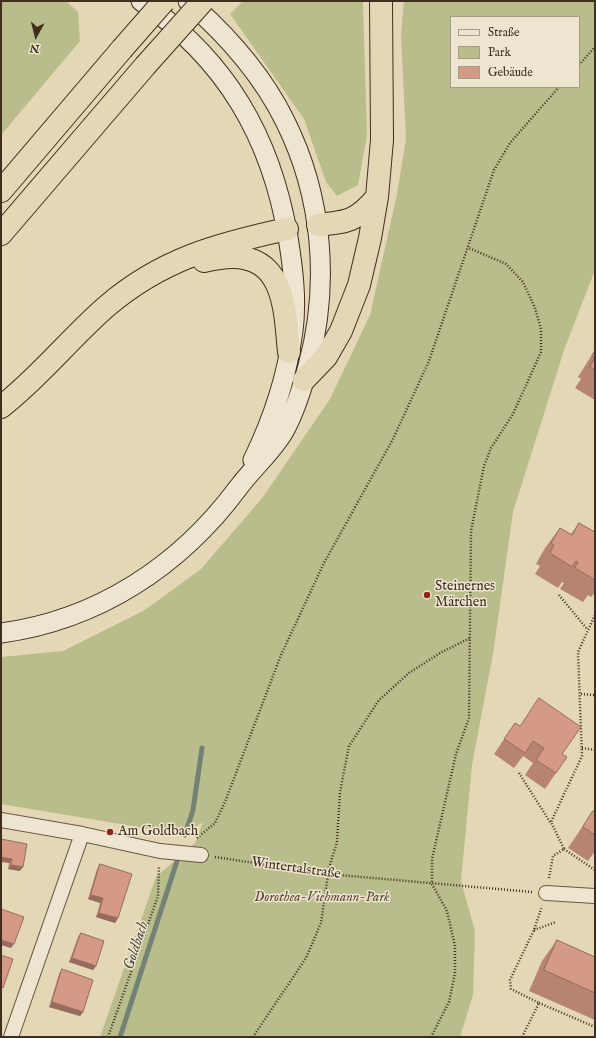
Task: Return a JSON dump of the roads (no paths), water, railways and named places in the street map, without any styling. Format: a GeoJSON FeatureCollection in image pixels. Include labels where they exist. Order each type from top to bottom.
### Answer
{"type":"FeatureCollection","features":[{"type":"Feature","properties":{"kind":"highway"},"geometry":{"type":"LineString","coordinates":[[1,191],[164,1]]}},
{"type":"Feature","properties":{"kind":"highway"},"geometry":{"type":"LineString","coordinates":[[1,234],[202,1]]}},
{"type":"Feature","properties":{"kind":"highway"},"geometry":{"type":"LineString","coordinates":[[304,380],[334,345],[349,314],[365,258],[377,197],[382,140],[381,1]]}},
{"type":"Feature","properties":{"kind":"highway"},"geometry":{"type":"LineString","coordinates":[[318,225],[345,222],[357,217],[365,211],[377,197]]}},
{"type":"Feature","properties":{"kind":"highway"},"geometry":{"type":"LineString","coordinates":[[1,407],[53,361],[106,307],[146,277],[214,246],[287,229]]}},
{"type":"Feature","properties":{"kind":"highway"},"geometry":{"type":"LineString","coordinates":[[168,266],[231,257],[252,261],[262,266],[270,273],[280,289],[290,352]]}},
{"type":"Feature","properties":{"kind":"main road"},"geometry":{"type":"LineString","coordinates":[[141,1],[186,36],[222,75],[241,101],[259,137],[270,166],[287,229],[294,293],[293,330],[290,352],[280,394],[273,415],[243,482]]}},
{"type":"Feature","properties":{"kind":"main road"},"geometry":{"type":"LineString","coordinates":[[1,633],[42,625],[68,617],[111,600],[157,571],[187,545],[216,516],[243,482],[260,464],[283,432],[298,399],[304,380],[318,327],[321,292],[318,225],[305,169],[286,121],[274,100],[248,62],[230,41],[188,1]]}},
{"type":"Feature","properties":{"kind":"main road"},"geometry":{"type":"LineString","coordinates":[[287,229],[318,225]]}},
{"type":"Feature","properties":{"kind":"street"},"geometry":{"type":"LineString","coordinates":[[1,820],[82,834],[160,851],[201,855]]}},
{"type":"Feature","properties":{"kind":"street"},"geometry":{"type":"LineString","coordinates":[[11,1037],[82,834]]}},
{"type":"Feature","properties":{"kind":"street"},"geometry":{"type":"LineString","coordinates":[[546,893],[595,896]]}},
{"type":"Feature","properties":{"kind":"waterway"},"geometry":{"type":"LineString","coordinates":[[185,835],[193,810],[202,748]]}},
{"type":"Feature","properties":{"kind":"waterway","name":"Goldbach"},"geometry":{"type":"LineString","coordinates":[[120,1037],[177,861]]}},
{"type":"Feature","properties":{"kind":"place","name":"Steinernes Märchen"},"geometry":{"type":"Point","coordinates":[427,595]}},
{"type":"Feature","properties":{"kind":"place","name":"Am Goldbach"},"geometry":{"type":"Point","coordinates":[110,832]}},
{"type":"Feature","properties":{"kind":"park label","name":"Dorothea-Viehmann-Park"},"geometry":{"type":"Point","coordinates":[322,898]}}]}
